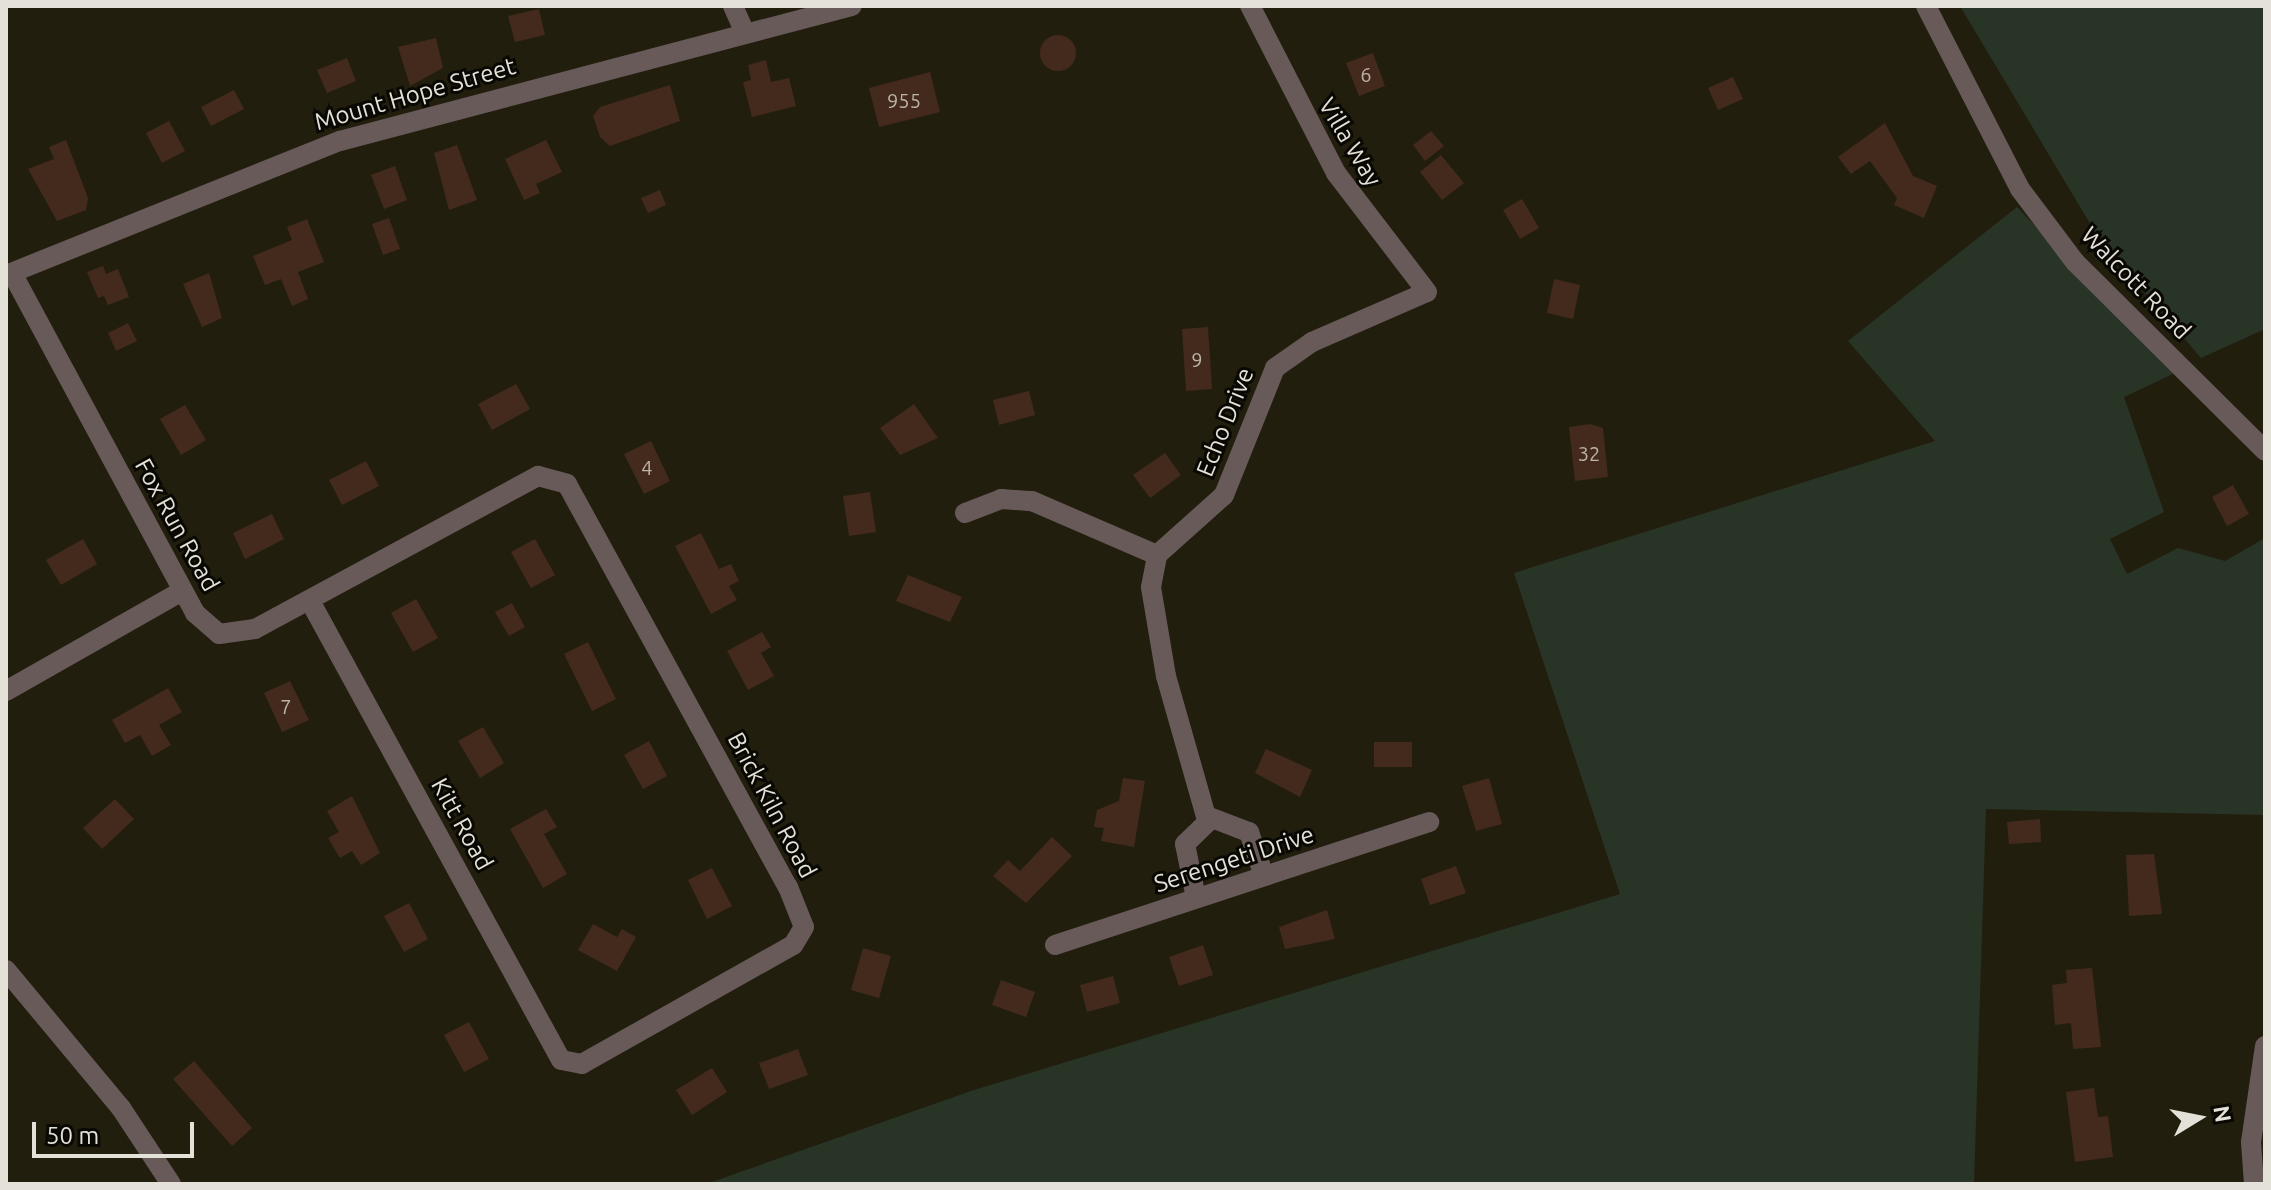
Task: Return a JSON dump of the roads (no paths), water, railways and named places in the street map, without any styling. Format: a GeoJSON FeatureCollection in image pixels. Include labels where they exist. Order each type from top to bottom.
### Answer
{"type":"FeatureCollection","features":[{"type":"Feature","properties":{"kind":"street"},"geometry":{"type":"LineString","coordinates":[[733,6],[745,33]]}},
{"type":"Feature","properties":{"kind":"street","name":"Mount Hope Street"},"geometry":{"type":"LineString","coordinates":[[9,274],[340,141],[852,6]]}},
{"type":"Feature","properties":{"kind":"street","name":"Villa Way"},"geometry":{"type":"LineString","coordinates":[[1250,6],[1336,173],[1427,292]]}},
{"type":"Feature","properties":{"kind":"street","name":"Walcott Road"},"geometry":{"type":"LineString","coordinates":[[1926,6],[2020,189],[2075,262],[2265,451]]}},
{"type":"Feature","properties":{"kind":"street","name":"Fox Run Road"},"geometry":{"type":"LineString","coordinates":[[9,274],[182,591],[219,634],[255,629],[497,494],[538,476],[554,480]]}},
{"type":"Feature","properties":{"kind":"street","name":"Echo Drive"},"geometry":{"type":"LineString","coordinates":[[1157,555],[1224,495],[1275,368],[1312,342],[1427,292]]}},
{"type":"Feature","properties":{"kind":"street","name":"Brick Kiln Road"},"geometry":{"type":"LineString","coordinates":[[554,480],[567,484],[596,532],[804,927],[793,945],[740,980],[575,1062]]}},
{"type":"Feature","properties":{"kind":"street"},"geometry":{"type":"LineString","coordinates":[[965,513],[1001,499],[1032,501],[1157,555],[1151,587],[1166,676],[1207,820]]}},
{"type":"Feature","properties":{"kind":"street"},"geometry":{"type":"LineString","coordinates":[[6,691],[182,591]]}},
{"type":"Feature","properties":{"kind":"street","name":"Kitt Road"},"geometry":{"type":"LineString","coordinates":[[310,601],[561,1060],[575,1062]]}},
{"type":"Feature","properties":{"kind":"street"},"geometry":{"type":"LineString","coordinates":[[1196,898],[1185,844],[1207,820],[1226,818],[1249,832],[1264,876]]}},
{"type":"Feature","properties":{"kind":"street","name":"Serengeti Drive"},"geometry":{"type":"LineString","coordinates":[[1055,945],[1429,822]]}},
{"type":"Feature","properties":{"kind":"street"},"geometry":{"type":"LineString","coordinates":[[6,970],[121,1108],[171,1184]]}},
{"type":"Feature","properties":{"kind":"street"},"geometry":{"type":"LineString","coordinates":[[2254,1184],[2256,1088],[2265,1046]]}}]}
